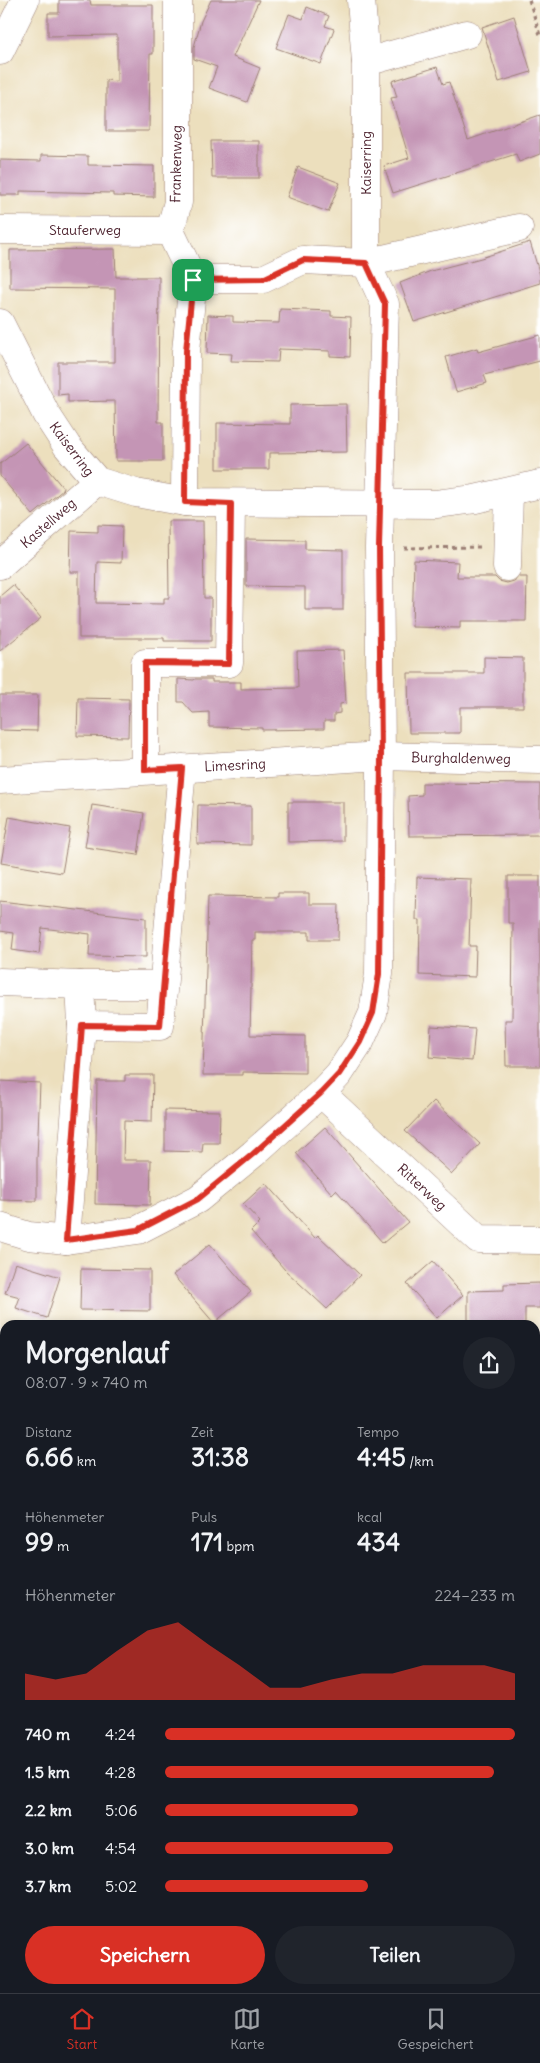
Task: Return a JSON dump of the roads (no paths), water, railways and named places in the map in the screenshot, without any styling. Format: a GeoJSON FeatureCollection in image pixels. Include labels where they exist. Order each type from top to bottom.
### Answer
{"type":"FeatureCollection","features":[{"type":"Feature","properties":{"kind":"street"},"geometry":{"type":"LineString","coordinates":[[0,51],[25,0]]}},
{"type":"Feature","properties":{"kind":"street","name":"Frankenweg"},"geometry":{"type":"LineString","coordinates":[[170,231],[178,202],[178,0]]}},
{"type":"Feature","properties":{"kind":"street","name":"Kaiserring"},"geometry":{"type":"LineString","coordinates":[[361,0],[366,62],[366,263],[385,304],[379,505]]}},
{"type":"Feature","properties":{"kind":"street"},"geometry":{"type":"LineString","coordinates":[[366,62],[467,34]]}},
{"type":"Feature","properties":{"kind":"street"},"geometry":{"type":"LineString","coordinates":[[193,280],[263,279],[303,260],[366,263],[519,228]]}},
{"type":"Feature","properties":{"kind":"street","name":"Stauferweg"},"geometry":{"type":"LineString","coordinates":[[0,230],[170,231]]}},
{"type":"Feature","properties":{"kind":"street"},"geometry":{"type":"LineString","coordinates":[[170,231],[193,280],[186,351],[185,502]]}},
{"type":"Feature","properties":{"kind":"street","name":"Kaiserring"},"geometry":{"type":"LineString","coordinates":[[0,323],[46,414],[67,446],[97,481],[136,493],[185,502],[231,504],[436,504],[475,499],[540,484]]}},
{"type":"Feature","properties":{"kind":"street","name":"Kastellweg"},"geometry":{"type":"LineString","coordinates":[[0,565],[97,481]]}},
{"type":"Feature","properties":{"kind":"street"},"geometry":{"type":"LineString","coordinates":[[507,557],[509,492]]}},
{"type":"Feature","properties":{"kind":"street"},"geometry":{"type":"LineString","coordinates":[[145,770],[145,663],[229,664],[231,504]]}},
{"type":"Feature","properties":{"kind":"street"},"geometry":{"type":"LineString","coordinates":[[0,1227],[29,1236],[66,1240],[138,1230],[198,1199],[253,1154],[321,1093],[339,1074],[360,1042],[373,1013],[379,974],[381,756],[379,505]]}},
{"type":"Feature","properties":{"kind":"street","name":"Limesring"},"geometry":{"type":"LineString","coordinates":[[0,780],[381,756]]}},
{"type":"Feature","properties":{"kind":"street","name":"Burghaldenweg"},"geometry":{"type":"LineString","coordinates":[[381,756],[540,760]]}},
{"type":"Feature","properties":{"kind":"street"},"geometry":{"type":"LineString","coordinates":[[82,1025],[160,1026],[182,768]]}},
{"type":"Feature","properties":{"kind":"street"},"geometry":{"type":"LineString","coordinates":[[0,982],[80,985],[162,985]]}},
{"type":"Feature","properties":{"kind":"street"},"geometry":{"type":"LineString","coordinates":[[66,1240],[82,1025],[80,985]]}},
{"type":"Feature","properties":{"kind":"street","name":"Ritterweg"},"geometry":{"type":"LineString","coordinates":[[321,1093],[478,1239],[540,1240]]}}]}
